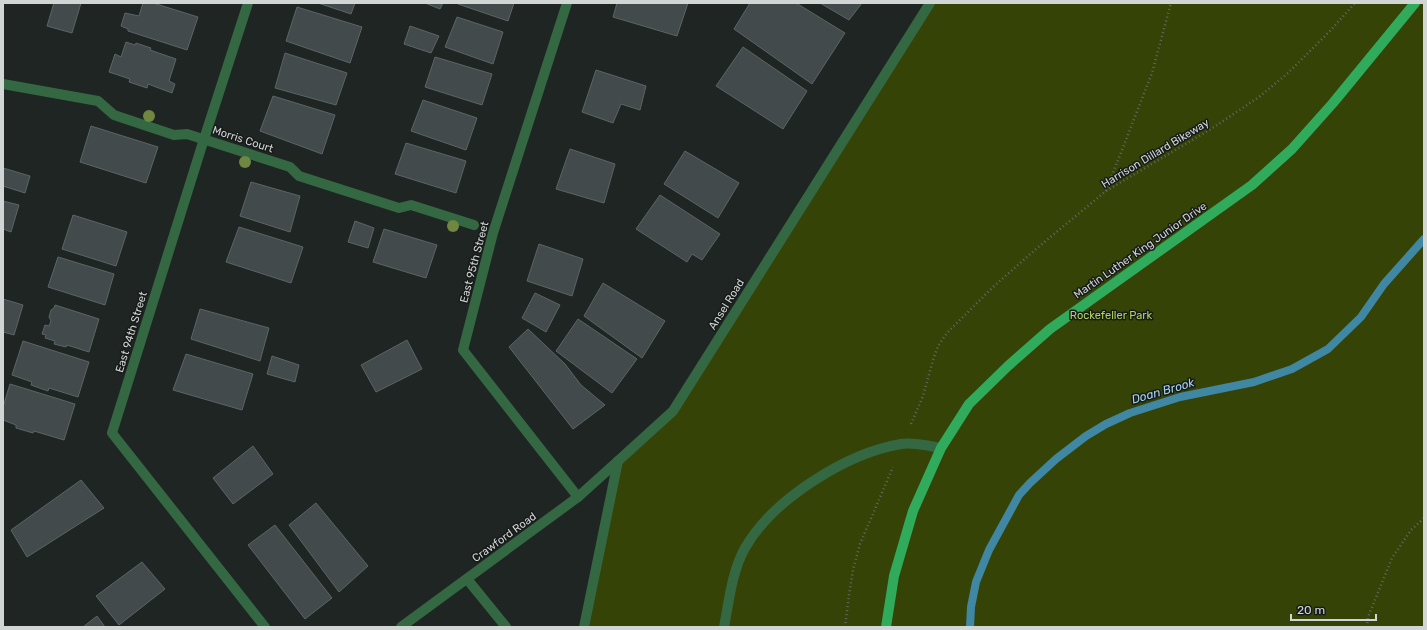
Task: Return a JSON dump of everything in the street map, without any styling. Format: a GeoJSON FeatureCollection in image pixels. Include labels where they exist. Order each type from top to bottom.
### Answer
{"type":"FeatureCollection","features":[{"type":"Feature","properties":{"kind":"main road","name":"Martin Luther King Junior Drive"},"geometry":{"type":"LineString","coordinates":[[886,627],[894,576],[913,511],[941,448],[969,404],[1008,366],[1050,329],[1252,185],[1292,149],[1333,103],[1415,3]]}},
{"type":"Feature","properties":{"kind":"street","name":"East 94th Street"},"geometry":{"type":"LineString","coordinates":[[248,3],[112,433],[265,627]]}},
{"type":"Feature","properties":{"kind":"street","name":"East 95th Street"},"geometry":{"type":"LineString","coordinates":[[567,3],[493,233],[463,350],[578,498]]}},
{"type":"Feature","properties":{"kind":"street","name":"Ansel Road"},"geometry":{"type":"LineString","coordinates":[[618,461],[673,411],[930,3]]}},
{"type":"Feature","properties":{"kind":"street","name":"Morris Court"},"geometry":{"type":"LineString","coordinates":[[3,84],[98,102],[114,115],[174,135],[187,134],[204,139],[290,167],[299,176],[399,208],[410,205],[474,225]]}},
{"type":"Feature","properties":{"kind":"street"},"geometry":{"type":"LineString","coordinates":[[724,627],[735,572],[745,548],[761,527],[779,508],[821,475],[845,462],[873,451],[903,443],[941,448]]}},
{"type":"Feature","properties":{"kind":"street","name":"Crawford Road"},"geometry":{"type":"LineString","coordinates":[[402,627],[578,498],[618,461]]}},
{"type":"Feature","properties":{"kind":"street"},"geometry":{"type":"LineString","coordinates":[[584,627],[618,461]]}},
{"type":"Feature","properties":{"kind":"street"},"geometry":{"type":"LineString","coordinates":[[467,579],[506,627]]}},
{"type":"Feature","properties":{"kind":"path"},"geometry":{"type":"LineString","coordinates":[[1106,191],[1152,73],[1171,3]]}},
{"type":"Feature","properties":{"kind":"path","name":"Harrison Dillard Bikeway"},"geometry":{"type":"LineString","coordinates":[[921,401],[938,346],[947,333],[993,287],[1106,191],[1212,129],[1259,97],[1293,68],[1330,31],[1355,3]]}},
{"type":"Feature","properties":{"kind":"path"},"geometry":{"type":"LineString","coordinates":[[845,627],[852,576],[860,544],[891,471]]}},
{"type":"Feature","properties":{"kind":"path"},"geometry":{"type":"LineString","coordinates":[[1367,627],[1368,617],[1392,558],[1411,530],[1424,518]]}},
{"type":"Feature","properties":{"kind":"green space","name":"Rockefeller Park"},"geometry":{"type":"Polygon","coordinates":[[[930,3],[1424,3],[1424,627],[585,627],[618,461],[673,411],[930,3]]]}},
{"type":"Feature","properties":{"kind":"building"},"geometry":{"type":"Polygon","coordinates":[[[54,3],[81,3],[72,33],[47,26],[54,3]]]}},
{"type":"Feature","properties":{"kind":"building"},"geometry":{"type":"Polygon","coordinates":[[[143,3],[153,3],[198,17],[187,50],[128,31],[128,29],[121,26],[125,13],[139,16],[143,3]]]}},
{"type":"Feature","properties":{"kind":"building"},"geometry":{"type":"Polygon","coordinates":[[[318,3],[355,3],[351,14],[318,3]]]}},
{"type":"Feature","properties":{"kind":"building"},"geometry":{"type":"Polygon","coordinates":[[[425,3],[443,3],[440,9],[425,3]]]}},
{"type":"Feature","properties":{"kind":"building"},"geometry":{"type":"Polygon","coordinates":[[[458,3],[514,3],[508,21],[458,3]]]}},
{"type":"Feature","properties":{"kind":"building"},"geometry":{"type":"Polygon","coordinates":[[[617,3],[688,3],[677,36],[613,17],[617,3]]]}},
{"type":"Feature","properties":{"kind":"building"},"geometry":{"type":"Polygon","coordinates":[[[750,3],[796,3],[845,33],[812,84],[734,29],[750,3]]]}},
{"type":"Feature","properties":{"kind":"building"},"geometry":{"type":"Polygon","coordinates":[[[820,3],[862,3],[849,20],[820,3]]]}},
{"type":"Feature","properties":{"kind":"building"},"geometry":{"type":"Polygon","coordinates":[[[297,7],[362,27],[350,63],[286,41],[297,7]]]}},
{"type":"Feature","properties":{"kind":"building"},"geometry":{"type":"Polygon","coordinates":[[[457,17],[503,32],[493,64],[445,47],[457,17]]]}},
{"type":"Feature","properties":{"kind":"building"},"geometry":{"type":"Polygon","coordinates":[[[410,26],[439,36],[431,53],[404,44],[410,26]]]}},
{"type":"Feature","properties":{"kind":"building"},"geometry":{"type":"Polygon","coordinates":[[[126,42],[135,45],[136,43],[151,48],[150,50],[176,59],[169,81],[175,84],[172,93],[148,84],[147,88],[129,82],[130,79],[109,72],[115,54],[121,57],[126,42]]]}},
{"type":"Feature","properties":{"kind":"building"},"geometry":{"type":"Polygon","coordinates":[[[743,47],[807,91],[783,129],[716,86],[743,47]]]}},
{"type":"Feature","properties":{"kind":"building"},"geometry":{"type":"Polygon","coordinates":[[[285,53],[347,73],[336,105],[275,88],[285,53]]]}},
{"type":"Feature","properties":{"kind":"building"},"geometry":{"type":"Polygon","coordinates":[[[435,57],[492,74],[482,105],[425,87],[435,57]]]}},
{"type":"Feature","properties":{"kind":"building"},"geometry":{"type":"Polygon","coordinates":[[[596,70],[646,86],[640,110],[621,104],[613,123],[582,112],[596,70]]]}},
{"type":"Feature","properties":{"kind":"building"},"geometry":{"type":"Polygon","coordinates":[[[273,96],[335,115],[322,154],[260,131],[273,96]]]}},
{"type":"Feature","properties":{"kind":"building"},"geometry":{"type":"Polygon","coordinates":[[[423,100],[477,118],[466,150],[411,131],[423,100]]]}},
{"type":"Feature","properties":{"kind":"building"},"geometry":{"type":"Polygon","coordinates":[[[91,126],[158,147],[146,183],[80,162],[91,126]]]}},
{"type":"Feature","properties":{"kind":"building"},"geometry":{"type":"Polygon","coordinates":[[[406,143],[466,161],[456,193],[395,174],[406,143]]]}},
{"type":"Feature","properties":{"kind":"building"},"geometry":{"type":"Polygon","coordinates":[[[570,149],[615,164],[604,203],[556,189],[570,149]]]}},
{"type":"Feature","properties":{"kind":"building"},"geometry":{"type":"Polygon","coordinates":[[[685,151],[739,183],[718,218],[664,184],[685,151]]]}},
{"type":"Feature","properties":{"kind":"building"},"geometry":{"type":"Polygon","coordinates":[[[3,168],[30,176],[25,193],[3,186],[3,168]]]}},
{"type":"Feature","properties":{"kind":"building"},"geometry":{"type":"Polygon","coordinates":[[[251,182],[300,196],[290,232],[240,216],[251,182]]]}},
{"type":"Feature","properties":{"kind":"building"},"geometry":{"type":"Polygon","coordinates":[[[660,195],[720,234],[702,260],[692,254],[687,262],[636,229],[660,195]]]}},
{"type":"Feature","properties":{"kind":"building"},"geometry":{"type":"Polygon","coordinates":[[[3,201],[19,205],[11,232],[3,229],[3,201]]]}},
{"type":"Feature","properties":{"kind":"building"},"geometry":{"type":"Polygon","coordinates":[[[73,215],[127,232],[116,266],[62,249],[73,215]]]}},
{"type":"Feature","properties":{"kind":"building"},"geometry":{"type":"Polygon","coordinates":[[[355,221],[374,228],[368,248],[348,242],[355,221]]]}},
{"type":"Feature","properties":{"kind":"building"},"geometry":{"type":"Polygon","coordinates":[[[239,227],[303,247],[291,283],[226,262],[239,227]]]}},
{"type":"Feature","properties":{"kind":"building"},"geometry":{"type":"Polygon","coordinates":[[[384,229],[437,245],[426,278],[373,262],[384,229]]]}},
{"type":"Feature","properties":{"kind":"building"},"geometry":{"type":"Polygon","coordinates":[[[539,244],[583,259],[572,296],[527,281],[539,244]]]}},
{"type":"Feature","properties":{"kind":"building"},"geometry":{"type":"Polygon","coordinates":[[[58,257],[114,274],[105,305],[48,287],[58,257]]]}},
{"type":"Feature","properties":{"kind":"building"},"geometry":{"type":"Polygon","coordinates":[[[603,283],[665,321],[642,358],[584,316],[603,283]]]}},
{"type":"Feature","properties":{"kind":"building"},"geometry":{"type":"Polygon","coordinates":[[[535,293],[560,305],[546,332],[522,318],[535,293]]]}},
{"type":"Feature","properties":{"kind":"building"},"geometry":{"type":"Polygon","coordinates":[[[3,299],[23,305],[14,335],[3,332],[3,299]]]}},
{"type":"Feature","properties":{"kind":"building"},"geometry":{"type":"Polygon","coordinates":[[[55,305],[99,319],[89,352],[67,345],[66,347],[54,344],[55,341],[45,338],[46,335],[42,334],[45,325],[49,326],[51,321],[49,317],[51,310],[55,305]]]}},
{"type":"Feature","properties":{"kind":"building"},"geometry":{"type":"Polygon","coordinates":[[[200,309],[269,328],[260,361],[191,339],[200,309]]]}},
{"type":"Feature","properties":{"kind":"building"},"geometry":{"type":"Polygon","coordinates":[[[578,319],[637,359],[612,393],[556,351],[578,319]]]}},
{"type":"Feature","properties":{"kind":"building"},"geometry":{"type":"Polygon","coordinates":[[[528,329],[565,364],[581,385],[605,405],[573,429],[509,347],[528,329]]]}},
{"type":"Feature","properties":{"kind":"building"},"geometry":{"type":"Polygon","coordinates":[[[407,340],[422,369],[376,392],[361,365],[407,340]]]}},
{"type":"Feature","properties":{"kind":"building"},"geometry":{"type":"Polygon","coordinates":[[[23,341],[89,362],[78,397],[49,388],[48,391],[31,385],[32,382],[12,375],[23,341]]]}},
{"type":"Feature","properties":{"kind":"building"},"geometry":{"type":"Polygon","coordinates":[[[186,354],[253,374],[242,410],[173,390],[186,354]]]}},
{"type":"Feature","properties":{"kind":"building"},"geometry":{"type":"Polygon","coordinates":[[[272,356],[299,365],[295,382],[267,374],[272,356]]]}},
{"type":"Feature","properties":{"kind":"building"},"geometry":{"type":"Polygon","coordinates":[[[10,384],[75,404],[64,440],[34,431],[33,433],[16,428],[16,425],[3,420],[3,407],[10,384]]]}},
{"type":"Feature","properties":{"kind":"building"},"geometry":{"type":"Polygon","coordinates":[[[253,446],[273,474],[233,504],[213,478],[253,446]]]}},
{"type":"Feature","properties":{"kind":"building"},"geometry":{"type":"Polygon","coordinates":[[[81,480],[104,508],[27,557],[11,530],[81,480]]]}},
{"type":"Feature","properties":{"kind":"building"},"geometry":{"type":"Polygon","coordinates":[[[316,503],[368,566],[339,592],[289,525],[316,503]]]}},
{"type":"Feature","properties":{"kind":"building"},"geometry":{"type":"Polygon","coordinates":[[[275,525],[332,598],[305,619],[248,545],[275,525]]]}},
{"type":"Feature","properties":{"kind":"building"},"geometry":{"type":"Polygon","coordinates":[[[142,562],[165,589],[119,625],[96,596],[142,562]]]}},
{"type":"Feature","properties":{"kind":"building"},"geometry":{"type":"Polygon","coordinates":[[[97,616],[105,627],[83,627],[97,616]]]}},
{"type":"Feature","properties":{"kind":"waterway","name":"Doan Brook"},"geometry":{"type":"LineString","coordinates":[[970,627],[971,607],[976,582],[989,550],[1019,495],[1056,459],[1086,436],[1106,424],[1130,413],[1180,397],[1254,382],[1292,369],[1328,349],[1361,317],[1384,284],[1424,239]]}}]}
